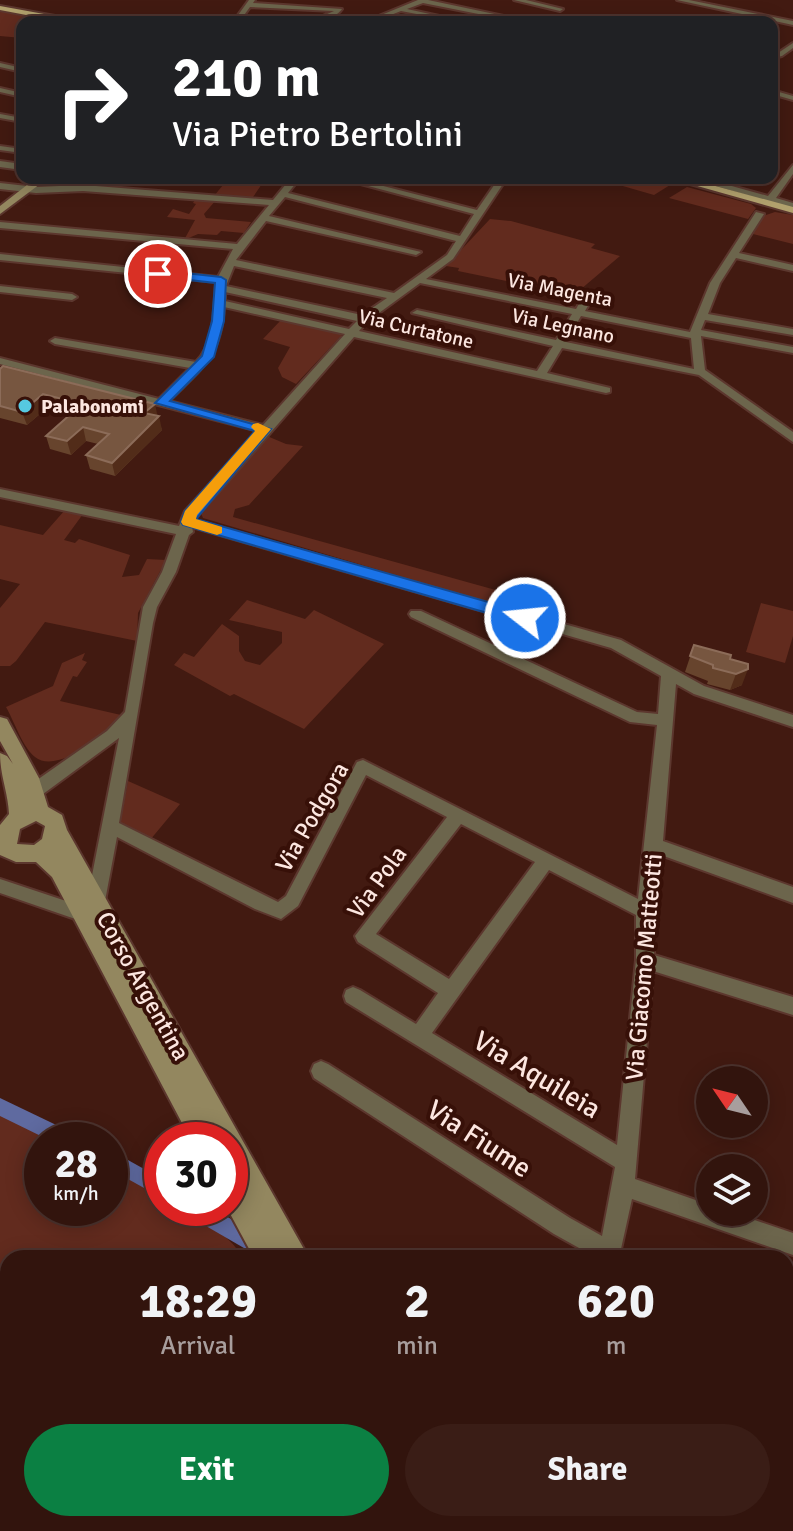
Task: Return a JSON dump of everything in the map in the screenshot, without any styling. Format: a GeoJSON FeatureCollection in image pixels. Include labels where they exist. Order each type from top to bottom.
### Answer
{"type":"FeatureCollection","features":[{"type":"Feature","properties":{"kind":"main road"},"geometry":{"type":"LineString","coordinates":[[0,8],[44,16]]}},
{"type":"Feature","properties":{"kind":"main road"},"geometry":{"type":"LineString","coordinates":[[3,207],[35,184]]}},
{"type":"Feature","properties":{"kind":"main road"},"geometry":{"type":"LineString","coordinates":[[702,184],[765,206],[793,210]]}},
{"type":"Feature","properties":{"kind":"main road"},"geometry":{"type":"LineString","coordinates":[[0,724],[20,759],[30,807]]}},
{"type":"Feature","properties":{"kind":"main road"},"geometry":{"type":"LineString","coordinates":[[0,761],[30,807]]}},
{"type":"Feature","properties":{"kind":"main road"},"geometry":{"type":"LineString","coordinates":[[30,807],[7,827],[13,853],[53,841],[57,832]]}},
{"type":"Feature","properties":{"kind":"main road","name":"Corso Argentina"},"geometry":{"type":"LineString","coordinates":[[30,807],[53,818],[90,908],[196,1122]]}},
{"type":"Feature","properties":{"kind":"main road","name":"Corso Argentina"},"geometry":{"type":"LineString","coordinates":[[13,853],[60,871],[90,908],[217,1122]]}},
{"type":"Feature","properties":{"kind":"main road","name":"Corso Argentina"},"geometry":{"type":"LineString","coordinates":[[248,1181],[282,1250]]}},
{"type":"Feature","properties":{"kind":"main road","name":"Corso Argentina"},"geometry":{"type":"LineString","coordinates":[[248,1219],[281,1250]]}},
{"type":"Feature","properties":{"kind":"street"},"geometry":{"type":"LineString","coordinates":[[330,16],[336,14],[343,0]]}},
{"type":"Feature","properties":{"kind":"street"},"geometry":{"type":"LineString","coordinates":[[385,16],[424,0],[500,16]]}},
{"type":"Feature","properties":{"kind":"street"},"geometry":{"type":"LineString","coordinates":[[517,0],[560,9]]}},
{"type":"Feature","properties":{"kind":"street"},"geometry":{"type":"LineString","coordinates":[[680,0],[760,16]]}},
{"type":"Feature","properties":{"kind":"street"},"geometry":{"type":"LineString","coordinates":[[250,2],[339,9]]}},
{"type":"Feature","properties":{"kind":"street"},"geometry":{"type":"LineString","coordinates":[[550,15],[570,3]]}},
{"type":"Feature","properties":{"kind":"street"},"geometry":{"type":"LineString","coordinates":[[403,10],[437,16]]}},
{"type":"Feature","properties":{"kind":"street"},"geometry":{"type":"LineString","coordinates":[[793,168],[732,254],[715,283],[694,334],[700,371],[793,438]]}},
{"type":"Feature","properties":{"kind":"street"},"geometry":{"type":"LineString","coordinates":[[161,403],[207,357],[220,284],[230,262],[262,217],[291,184]]}},
{"type":"Feature","properties":{"kind":"street"},"geometry":{"type":"LineString","coordinates":[[365,184],[479,213]]}},
{"type":"Feature","properties":{"kind":"street"},"geometry":{"type":"LineString","coordinates":[[0,886],[90,908],[112,827],[150,607],[169,572],[190,514],[350,332],[450,257],[499,184]]}},
{"type":"Feature","properties":{"kind":"street"},"geometry":{"type":"LineString","coordinates":[[0,186],[83,188],[273,203]]}},
{"type":"Feature","properties":{"kind":"street"},"geometry":{"type":"LineString","coordinates":[[282,194],[461,239]]}},
{"type":"Feature","properties":{"kind":"street"},"geometry":{"type":"LineString","coordinates":[[262,217],[416,252]]}},
{"type":"Feature","properties":{"kind":"street"},"geometry":{"type":"LineString","coordinates":[[0,225],[239,247]]}},
{"type":"Feature","properties":{"kind":"street"},"geometry":{"type":"LineString","coordinates":[[732,254],[793,268]]}},
{"type":"Feature","properties":{"kind":"street"},"geometry":{"type":"LineString","coordinates":[[0,257],[220,284],[364,319]]}},
{"type":"Feature","properties":{"kind":"street"},"geometry":{"type":"LineString","coordinates":[[230,262],[394,296]]}},
{"type":"Feature","properties":{"kind":"street","name":"Via Magenta"},"geometry":{"type":"LineString","coordinates":[[418,280],[694,334],[793,350]]}},
{"type":"Feature","properties":{"kind":"street"},"geometry":{"type":"LineString","coordinates":[[0,289],[72,297]]}},
{"type":"Feature","properties":{"kind":"street"},"geometry":{"type":"LineString","coordinates":[[540,375],[587,299]]}},
{"type":"Feature","properties":{"kind":"street","name":"Via Curtatone"},"geometry":{"type":"LineString","coordinates":[[219,303],[606,390]]}},
{"type":"Feature","properties":{"kind":"street","name":"Via Legnano"},"geometry":{"type":"LineString","coordinates":[[417,313],[695,373],[700,371]]}},
{"type":"Feature","properties":{"kind":"street"},"geometry":{"type":"LineString","coordinates":[[702,316],[793,332]]}},
{"type":"Feature","properties":{"kind":"street"},"geometry":{"type":"LineString","coordinates":[[55,341],[200,366]]}},
{"type":"Feature","properties":{"kind":"street"},"geometry":{"type":"LineString","coordinates":[[0,374],[6,363],[264,429]]}},
{"type":"Feature","properties":{"kind":"street"},"geometry":{"type":"LineString","coordinates":[[0,493],[187,527],[616,644],[699,690],[793,721]]}},
{"type":"Feature","properties":{"kind":"street"},"geometry":{"type":"LineString","coordinates":[[416,614],[635,718],[665,720]]}},
{"type":"Feature","properties":{"kind":"street","name":"Via Giacomo Matteotti"},"geometry":{"type":"LineString","coordinates":[[610,1250],[624,1186],[645,960],[645,911],[669,674]]}},
{"type":"Feature","properties":{"kind":"street"},"geometry":{"type":"LineString","coordinates":[[30,807],[126,723],[133,708]]}},
{"type":"Feature","properties":{"kind":"street","name":"Via Podgora"},"geometry":{"type":"LineString","coordinates":[[112,827],[261,904],[281,911],[292,901],[363,766],[645,911]]}},
{"type":"Feature","properties":{"kind":"street","name":"Via Pola"},"geometry":{"type":"LineString","coordinates":[[451,991],[364,936],[459,814]]}},
{"type":"Feature","properties":{"kind":"street"},"geometry":{"type":"LineString","coordinates":[[654,845],[793,895]]}},
{"type":"Feature","properties":{"kind":"street"},"geometry":{"type":"LineString","coordinates":[[419,1035],[547,859]]}},
{"type":"Feature","properties":{"kind":"street"},"geometry":{"type":"LineString","coordinates":[[645,960],[793,1006]]}},
{"type":"Feature","properties":{"kind":"street","name":"Via Aquileia"},"geometry":{"type":"LineString","coordinates":[[353,996],[626,1162]]}},
{"type":"Feature","properties":{"kind":"street","name":"Via Fiume"},"geometry":{"type":"LineString","coordinates":[[321,1071],[601,1250]]}},
{"type":"Feature","properties":{"kind":"street"},"geometry":{"type":"LineString","coordinates":[[624,1186],[793,1244]]}},
{"type":"Feature","properties":{"kind":"shaded area"},"geometry":{"type":"Polygon","coordinates":[[[0,10],[32,16],[16,16],[16,37],[0,36],[0,10]]]}},
{"type":"Feature","properties":{"kind":"shaded area"},"geometry":{"type":"Polygon","coordinates":[[[216,184],[262,184],[251,200],[214,196],[223,185],[216,184]]]}},
{"type":"Feature","properties":{"kind":"shaded area"},"geometry":{"type":"Polygon","coordinates":[[[616,184],[670,185],[654,195],[616,184]]]}},
{"type":"Feature","properties":{"kind":"shaded area"},"geometry":{"type":"Polygon","coordinates":[[[687,187],[756,208],[748,219],[669,198],[687,187]]]}},
{"type":"Feature","properties":{"kind":"shaded area"},"geometry":{"type":"Polygon","coordinates":[[[196,198],[216,200],[204,214],[206,218],[251,222],[244,233],[221,231],[217,235],[198,234],[184,240],[195,220],[167,217],[173,209],[189,214],[196,204],[193,203],[196,198]]]}},
{"type":"Feature","properties":{"kind":"shaded area"},"geometry":{"type":"Polygon","coordinates":[[[775,212],[793,215],[793,244],[753,234],[763,216],[775,212]]]}},
{"type":"Feature","properties":{"kind":"shaded area"},"geometry":{"type":"Polygon","coordinates":[[[490,219],[511,221],[595,244],[591,248],[620,256],[574,295],[446,266],[490,219]]]}},
{"type":"Feature","properties":{"kind":"shaded area"},"geometry":{"type":"Polygon","coordinates":[[[281,320],[343,334],[296,384],[282,377],[278,368],[290,347],[263,339],[281,320]]]}},
{"type":"Feature","properties":{"kind":"shaded area"},"geometry":{"type":"Polygon","coordinates":[[[267,436],[286,444],[303,446],[249,505],[235,509],[233,517],[535,601],[528,614],[203,518],[200,511],[267,436]]]}},
{"type":"Feature","properties":{"kind":"shaded area"},"geometry":{"type":"Polygon","coordinates":[[[65,510],[83,514],[64,540],[75,543],[79,539],[130,555],[122,577],[139,575],[147,559],[166,560],[138,613],[137,641],[45,622],[16,661],[10,666],[0,666],[0,608],[20,584],[0,579],[0,525],[43,535],[65,510]]]}},
{"type":"Feature","properties":{"kind":"shaded area"},"geometry":{"type":"Polygon","coordinates":[[[247,600],[305,619],[314,610],[384,644],[304,729],[234,694],[230,696],[174,665],[184,653],[194,657],[222,624],[239,636],[239,651],[245,661],[260,665],[282,643],[282,632],[229,620],[247,600]]]}},
{"type":"Feature","properties":{"kind":"shaded area"},"geometry":{"type":"Polygon","coordinates":[[[761,603],[793,611],[793,636],[785,663],[746,652],[761,603]]]}},
{"type":"Feature","properties":{"kind":"shaded area"},"geometry":{"type":"Polygon","coordinates":[[[85,653],[82,660],[87,662],[77,677],[73,676],[60,701],[121,715],[106,732],[69,757],[45,761],[35,757],[6,707],[53,686],[62,663],[85,653]]]}},
{"type":"Feature","properties":{"kind":"shaded area"},"geometry":{"type":"Polygon","coordinates":[[[128,781],[180,804],[150,840],[120,823],[128,781]]]}},
{"type":"Feature","properties":{"kind":"shaded area"},"geometry":{"type":"Polygon","coordinates":[[[0,1114],[24,1125],[24,1226],[128,1226],[128,1177],[144,1186],[144,1226],[211,1226],[238,1250],[0,1250],[0,1114]]]}},
{"type":"Feature","properties":{"kind":"building"},"geometry":{"type":"Polygon","coordinates":[[[3,366],[155,404],[144,413],[159,416],[112,463],[86,455],[109,434],[83,427],[67,441],[46,436],[82,404],[43,394],[22,412],[0,406],[0,369],[3,366]]]}},
{"type":"Feature","properties":{"kind":"building"},"geometry":{"type":"Polygon","coordinates":[[[694,645],[731,655],[730,659],[748,664],[748,669],[736,674],[713,668],[713,665],[690,656],[694,645]]]}},
{"type":"Feature","properties":{"kind":"waterway"},"geometry":{"type":"LineString","coordinates":[[691,0],[769,16]]}},
{"type":"Feature","properties":{"kind":"waterway"},"geometry":{"type":"LineString","coordinates":[[778,18],[793,21]]}},
{"type":"Feature","properties":{"kind":"waterway"},"geometry":{"type":"LineString","coordinates":[[0,1107],[31,1122]]}},
{"type":"Feature","properties":{"kind":"waterway"},"geometry":{"type":"LineString","coordinates":[[128,1169],[144,1179]]}},
{"type":"Feature","properties":{"kind":"waterway"},"geometry":{"type":"LineString","coordinates":[[225,1226],[265,1250]]}},
{"type":"Feature","properties":{"kind":"slow traffic"},"geometry":{"type":"LineString","coordinates":[[217,530],[188,522],[190,514],[264,429],[258,427]]}},
{"type":"Feature","properties":{"kind":"place","name":"Palabonomi"},"geometry":{"type":"Point","coordinates":[25,406]}},
{"type":"Feature","properties":{"kind":"route"},"geometry":{"type":"LineString","coordinates":[[158,274],[221,280],[218,321],[207,357],[161,403],[264,429],[190,514],[188,522],[525,618]]}}]}
